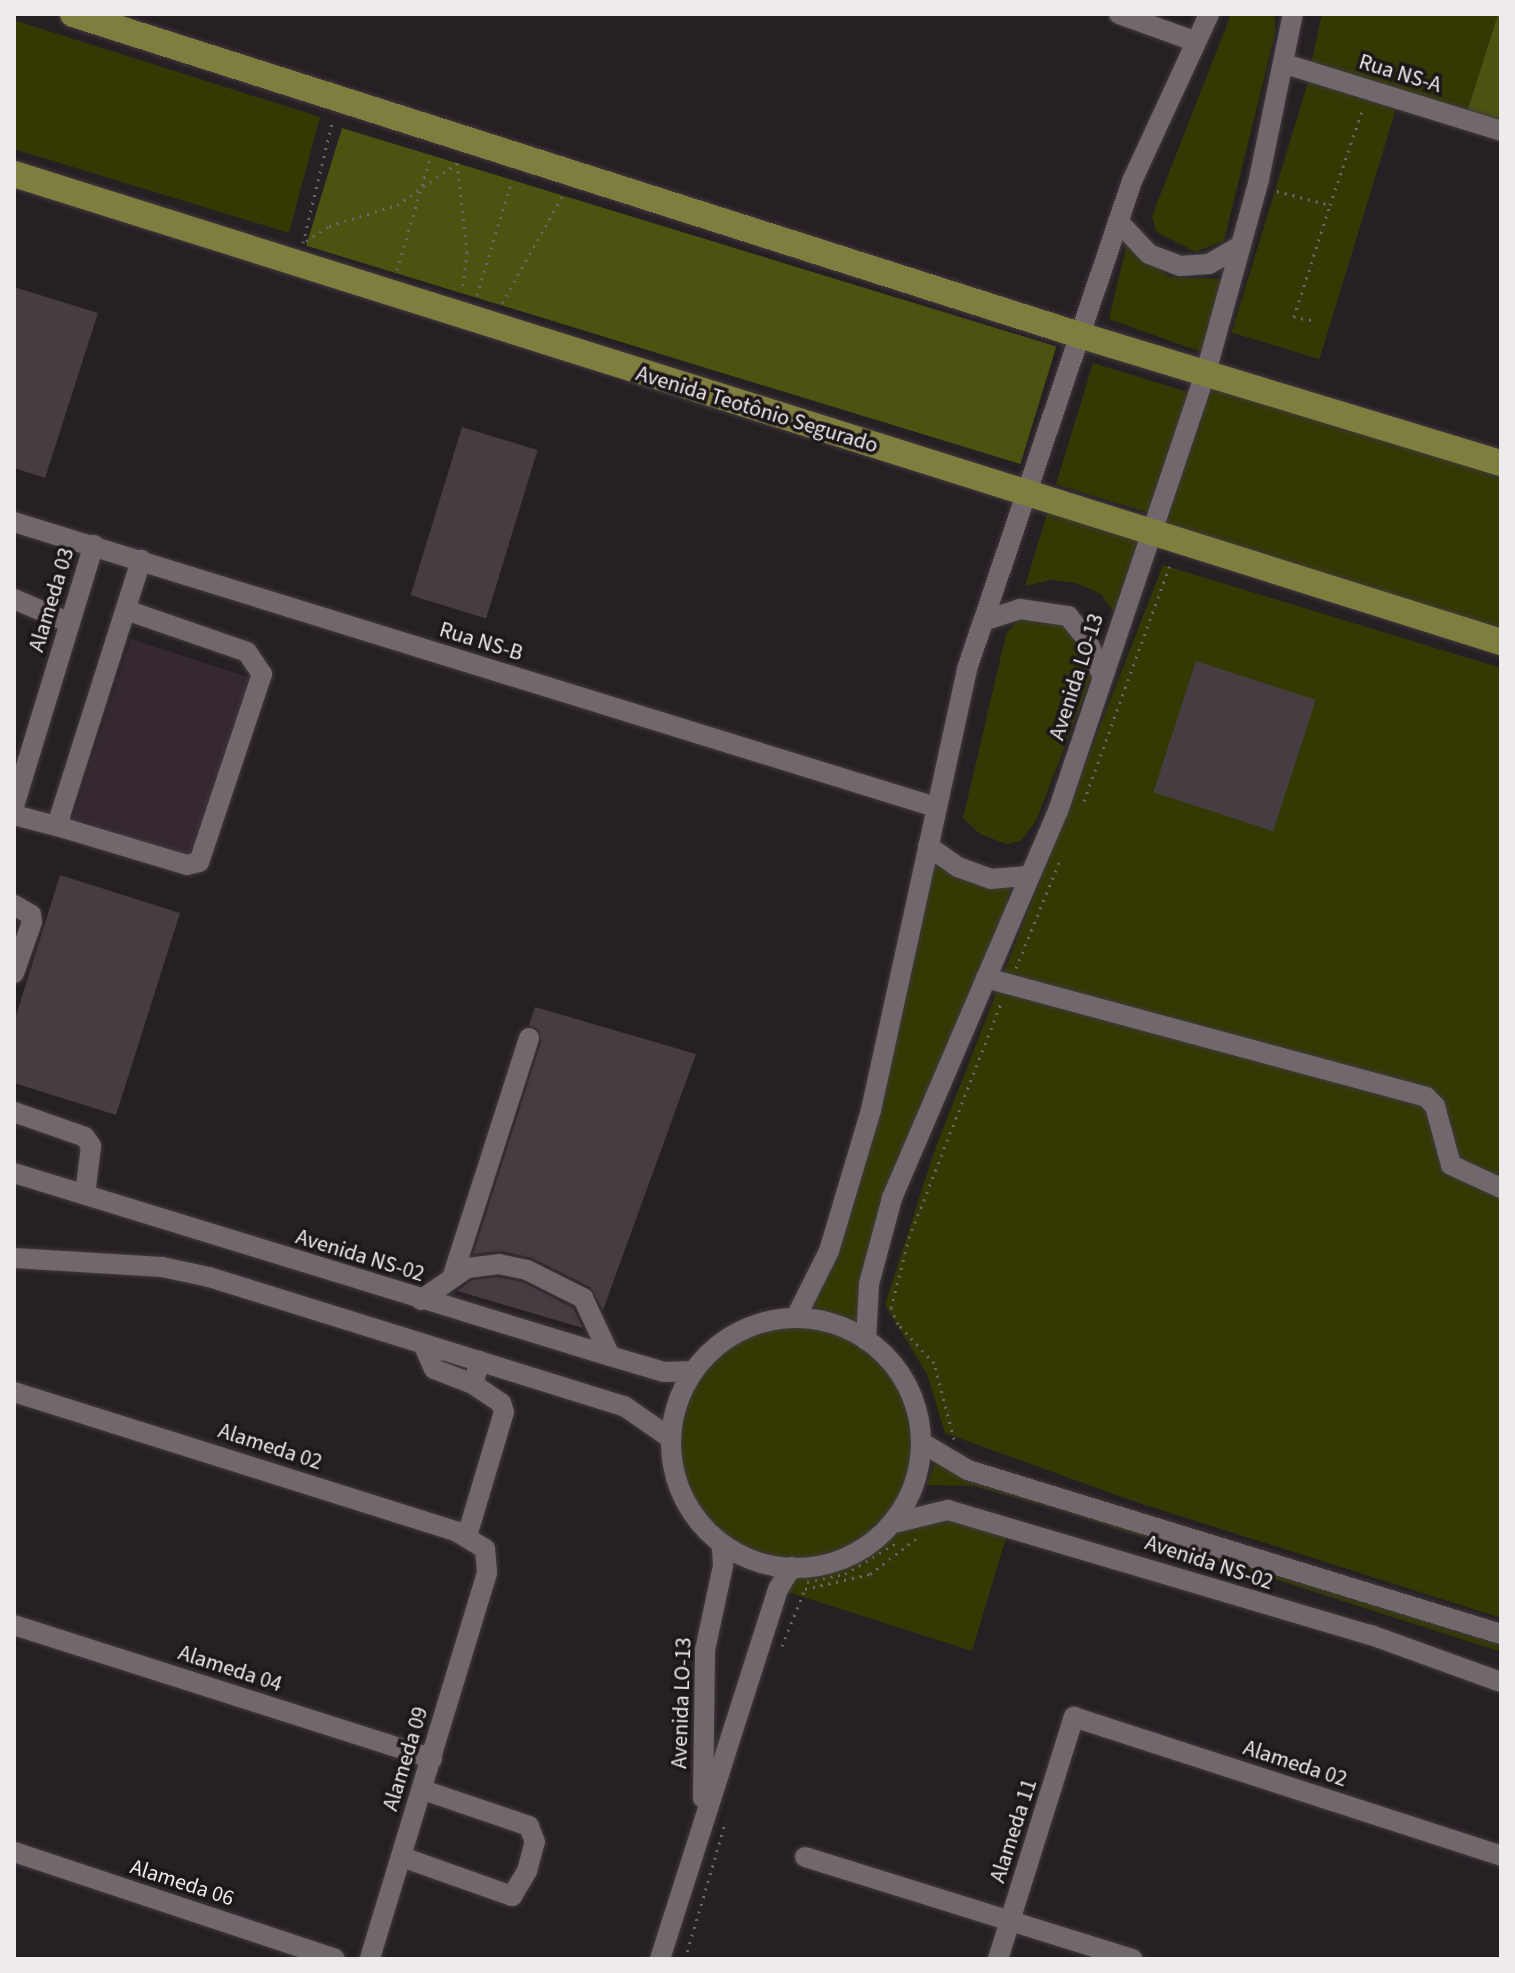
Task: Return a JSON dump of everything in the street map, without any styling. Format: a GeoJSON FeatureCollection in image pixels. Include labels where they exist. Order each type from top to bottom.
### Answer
{"type":"FeatureCollection","features":[{"type":"Feature","properties":{"kind":"main road"},"geometry":{"type":"LineString","coordinates":[[73,14],[337,101],[1076,334],[1501,463]]}},
{"type":"Feature","properties":{"kind":"main road","name":"Avenida Teotônio Segurado"},"geometry":{"type":"LineString","coordinates":[[14,174],[300,253],[912,458],[1025,489],[1501,642]]}},
{"type":"Feature","properties":{"kind":"street"},"geometry":{"type":"LineString","coordinates":[[1119,14],[1194,41]]}},
{"type":"Feature","properties":{"kind":"street"},"geometry":{"type":"LineString","coordinates":[[796,1317],[829,1251],[869,1119],[935,807],[983,621],[1076,334],[1118,221],[1194,41],[1209,14]]}},
{"type":"Feature","properties":{"kind":"street","name":"Avenida LO-13"},"geometry":{"type":"LineString","coordinates":[[866,1340],[869,1284],[892,1198],[1027,876],[1058,811],[1206,372],[1285,64],[1290,16]]}},
{"type":"Feature","properties":{"kind":"street","name":"Rua NS-A"},"geometry":{"type":"LineString","coordinates":[[1285,64],[1501,131]]}},
{"type":"Feature","properties":{"kind":"street"},"geometry":{"type":"LineString","coordinates":[[1118,221],[1149,254],[1180,266],[1209,264],[1237,248]]}},
{"type":"Feature","properties":{"kind":"street","name":"Rua NS-B"},"geometry":{"type":"LineString","coordinates":[[14,522],[935,807]]}},
{"type":"Feature","properties":{"kind":"street","name":"Alameda 03"},"geometry":{"type":"LineString","coordinates":[[14,806],[94,545]]}},
{"type":"Feature","properties":{"kind":"street"},"geometry":{"type":"LineString","coordinates":[[64,828],[59,819],[141,560]]}},
{"type":"Feature","properties":{"kind":"street"},"geometry":{"type":"LineString","coordinates":[[14,599],[70,623]]}},
{"type":"Feature","properties":{"kind":"street"},"geometry":{"type":"LineString","coordinates":[[983,621],[1020,609],[1068,616],[1086,638],[1102,675]]}},
{"type":"Feature","properties":{"kind":"street"},"geometry":{"type":"LineString","coordinates":[[14,815],[187,865],[199,862],[262,674],[247,652],[126,610]]}},
{"type":"Feature","properties":{"kind":"street"},"geometry":{"type":"LineString","coordinates":[[928,846],[958,867],[991,879],[1027,876]]}},
{"type":"Feature","properties":{"kind":"street"},"geometry":{"type":"LineString","coordinates":[[14,905],[31,915],[32,922],[14,973]]}},
{"type":"Feature","properties":{"kind":"street"},"geometry":{"type":"LineString","coordinates":[[986,978],[1426,1097],[1435,1106],[1451,1165],[1501,1188]]}},
{"type":"Feature","properties":{"kind":"street"},"geometry":{"type":"LineString","coordinates":[[453,1275],[529,1038]]}},
{"type":"Feature","properties":{"kind":"street"},"geometry":{"type":"LineString","coordinates":[[14,1112],[85,1137],[91,1146],[85,1195]]}},
{"type":"Feature","properties":{"kind":"street","name":"Avenida NS-02"},"geometry":{"type":"LineString","coordinates":[[14,1173],[664,1372],[694,1371]]}},
{"type":"Feature","properties":{"kind":"street"},"geometry":{"type":"LineString","coordinates":[[14,1258],[162,1267],[624,1406],[669,1437]]}},
{"type":"Feature","properties":{"kind":"street"},"geometry":{"type":"LineString","coordinates":[[421,1300],[453,1275],[499,1264],[575,1290],[610,1356]]}},
{"type":"Feature","properties":{"kind":"street"},"geometry":{"type":"LineString","coordinates":[[796,1317],[866,1340],[887,1355],[909,1388],[924,1444],[911,1500],[900,1530],[830,1562],[792,1567],[754,1561],[722,1545],[684,1501],[669,1437],[677,1405],[694,1371],[719,1341],[739,1330],[796,1317]]}},
{"type":"Feature","properties":{"kind":"street"},"geometry":{"type":"LineString","coordinates":[[423,1344],[434,1369],[473,1384],[504,1407],[467,1536]]}},
{"type":"Feature","properties":{"kind":"street"},"geometry":{"type":"LineString","coordinates":[[473,1384],[480,1361]]}},
{"type":"Feature","properties":{"kind":"street","name":"Alameda 02"},"geometry":{"type":"LineString","coordinates":[[14,1392],[467,1536]]}},
{"type":"Feature","properties":{"kind":"street","name":"Avenida NS-02"},"geometry":{"type":"LineString","coordinates":[[924,1444],[968,1470],[1501,1634]]}},
{"type":"Feature","properties":{"kind":"street","name":"Avenida NS-02"},"geometry":{"type":"LineString","coordinates":[[900,1530],[948,1510],[1371,1635],[1501,1682]]}},
{"type":"Feature","properties":{"kind":"street","name":"Alameda 09"},"geometry":{"type":"LineString","coordinates":[[370,1959],[487,1573],[485,1549],[467,1536]]}},
{"type":"Feature","properties":{"kind":"street","name":"Avenida LO-13"},"geometry":{"type":"LineString","coordinates":[[702,1818],[705,1650],[723,1566],[722,1545]]}},
{"type":"Feature","properties":{"kind":"street","name":"Avenida LO-13"},"geometry":{"type":"LineString","coordinates":[[660,1959],[702,1818],[778,1589],[792,1567]]}},
{"type":"Feature","properties":{"kind":"street","name":"Alameda 04"},"geometry":{"type":"LineString","coordinates":[[14,1625],[432,1758]]}},
{"type":"Feature","properties":{"kind":"street","name":"Alameda 02"},"geometry":{"type":"LineString","coordinates":[[1074,1717],[1501,1856]]}},
{"type":"Feature","properties":{"kind":"street","name":"Alameda 11"},"geometry":{"type":"LineString","coordinates":[[998,1959],[1074,1717]]}},
{"type":"Feature","properties":{"kind":"street"},"geometry":{"type":"LineString","coordinates":[[402,1857],[512,1896],[527,1871],[535,1842],[529,1826],[423,1790]]}},
{"type":"Feature","properties":{"kind":"street","name":"Alameda 06"},"geometry":{"type":"LineString","coordinates":[[14,1852],[335,1959]]}},
{"type":"Feature","properties":{"kind":"street"},"geometry":{"type":"LineString","coordinates":[[805,1857],[1133,1959]]}},
{"type":"Feature","properties":{"kind":"path"},"geometry":{"type":"LineString","coordinates":[[1311,320],[1294,317],[1367,97]]}},
{"type":"Feature","properties":{"kind":"path"},"geometry":{"type":"LineString","coordinates":[[300,253],[337,101]]}},
{"type":"Feature","properties":{"kind":"path"},"geometry":{"type":"LineString","coordinates":[[396,274],[431,155]]}},
{"type":"Feature","properties":{"kind":"path"},"geometry":{"type":"LineString","coordinates":[[300,253],[329,226],[397,205],[457,163],[467,252],[461,294]]}},
{"type":"Feature","properties":{"kind":"path"},"geometry":{"type":"LineString","coordinates":[[475,299],[512,180]]}},
{"type":"Feature","properties":{"kind":"path"},"geometry":{"type":"LineString","coordinates":[[1277,191],[1330,205]]}},
{"type":"Feature","properties":{"kind":"path"},"geometry":{"type":"LineString","coordinates":[[500,307],[563,195]]}},
{"type":"Feature","properties":{"kind":"path"},"geometry":{"type":"LineString","coordinates":[[1078,815],[1171,562]]}},
{"type":"Feature","properties":{"kind":"path"},"geometry":{"type":"LineString","coordinates":[[959,1446],[934,1363],[898,1324],[891,1308],[909,1238],[1061,858]]}},
{"type":"Feature","properties":{"kind":"path"},"geometry":{"type":"LineString","coordinates":[[795,1588],[845,1574],[900,1530]]}},
{"type":"Feature","properties":{"kind":"path"},"geometry":{"type":"LineString","coordinates":[[780,1651],[805,1589],[870,1574],[924,1531]]}},
{"type":"Feature","properties":{"kind":"path"},"geometry":{"type":"LineString","coordinates":[[685,1959],[730,1809]]}},
{"type":"Feature","properties":{"kind":"shaded area"},"geometry":{"type":"Polygon","coordinates":[[[131,639],[256,679],[197,859],[73,819],[131,639]]]}},
{"type":"Feature","properties":{"kind":"green space"},"geometry":{"type":"Polygon","coordinates":[[[1231,14],[1270,14],[1275,17],[1275,34],[1224,241],[1195,252],[1156,232],[1152,216],[1231,14]]]}},
{"type":"Feature","properties":{"kind":"green space"},"geometry":{"type":"Polygon","coordinates":[[[1322,14],[1498,14],[1466,114],[1309,72],[1322,14]]]}},
{"type":"Feature","properties":{"kind":"green space"},"geometry":{"type":"Polygon","coordinates":[[[1498,14],[1501,14],[1501,126],[1466,115],[1498,14]]]}},
{"type":"Feature","properties":{"kind":"green space"},"geometry":{"type":"Polygon","coordinates":[[[14,20],[320,117],[289,233],[14,149],[14,20]]]}},
{"type":"Feature","properties":{"kind":"green space"},"geometry":{"type":"Polygon","coordinates":[[[1309,79],[1397,106],[1320,359],[1232,332],[1309,79]]]}},
{"type":"Feature","properties":{"kind":"green space"},"geometry":{"type":"Polygon","coordinates":[[[342,128],[1056,346],[1020,464],[306,246],[342,128]]]}},
{"type":"Feature","properties":{"kind":"green space"},"geometry":{"type":"Polygon","coordinates":[[[1127,242],[1169,277],[1222,279],[1201,352],[1109,319],[1127,242]]]}},
{"type":"Feature","properties":{"kind":"green space"},"geometry":{"type":"Polygon","coordinates":[[[1093,363],[1189,392],[1151,514],[1056,484],[1093,363]]]}},
{"type":"Feature","properties":{"kind":"green space"},"geometry":{"type":"Polygon","coordinates":[[[1213,378],[1501,465],[1501,642],[1152,531],[1213,378]]]}},
{"type":"Feature","properties":{"kind":"green space"},"geometry":{"type":"Polygon","coordinates":[[[1049,507],[1139,534],[1115,614],[1101,594],[1076,583],[1051,580],[1025,586],[1049,507]]]}},
{"type":"Feature","properties":{"kind":"green space"},"geometry":{"type":"Polygon","coordinates":[[[1163,565],[1501,668],[1501,1618],[1133,1501],[945,1433],[927,1374],[885,1305],[934,1152],[1163,565]]]}},
{"type":"Feature","properties":{"kind":"green space"},"geometry":{"type":"Polygon","coordinates":[[[1073,609],[1092,622],[1100,644],[1098,661],[1036,821],[1021,841],[1006,844],[980,834],[963,818],[1006,634],[1024,613],[1073,609]]]}},
{"type":"Feature","properties":{"kind":"green space"},"geometry":{"type":"Polygon","coordinates":[[[928,846],[973,873],[1015,875],[986,978],[902,1154],[866,1340],[909,1388],[924,1444],[899,1521],[925,1513],[1009,1528],[972,1651],[778,1589],[791,1567],[754,1561],[693,1516],[671,1464],[669,1437],[694,1371],[757,1323],[796,1316],[835,1233],[928,846]]]}},
{"type":"Feature","properties":{"kind":"green space"},"geometry":{"type":"Polygon","coordinates":[[[941,1443],[995,1473],[1501,1636],[1501,1652],[1053,1508],[974,1486],[927,1485],[941,1443]]]}},
{"type":"Feature","properties":{"kind":"building"},"geometry":{"type":"Polygon","coordinates":[[[14,287],[98,313],[45,478],[14,468],[14,287]]]}},
{"type":"Feature","properties":{"kind":"building"},"geometry":{"type":"Polygon","coordinates":[[[462,427],[538,450],[486,618],[411,595],[462,427]]]}},
{"type":"Feature","properties":{"kind":"building"},"geometry":{"type":"Polygon","coordinates":[[[1196,661],[1316,700],[1273,831],[1153,792],[1196,661]]]}},
{"type":"Feature","properties":{"kind":"building"},"geometry":{"type":"Polygon","coordinates":[[[60,875],[180,913],[116,1115],[14,1083],[14,1022],[60,875]]]}},
{"type":"Feature","properties":{"kind":"building"},"geometry":{"type":"Polygon","coordinates":[[[535,1007],[696,1054],[603,1310],[590,1287],[532,1258],[501,1251],[473,1254],[541,1042],[539,1030],[529,1025],[535,1007]]]}},
{"type":"Feature","properties":{"kind":"building"},"geometry":{"type":"Polygon","coordinates":[[[498,1277],[523,1282],[573,1308],[583,1328],[457,1291],[472,1280],[498,1277]]]}}]}
